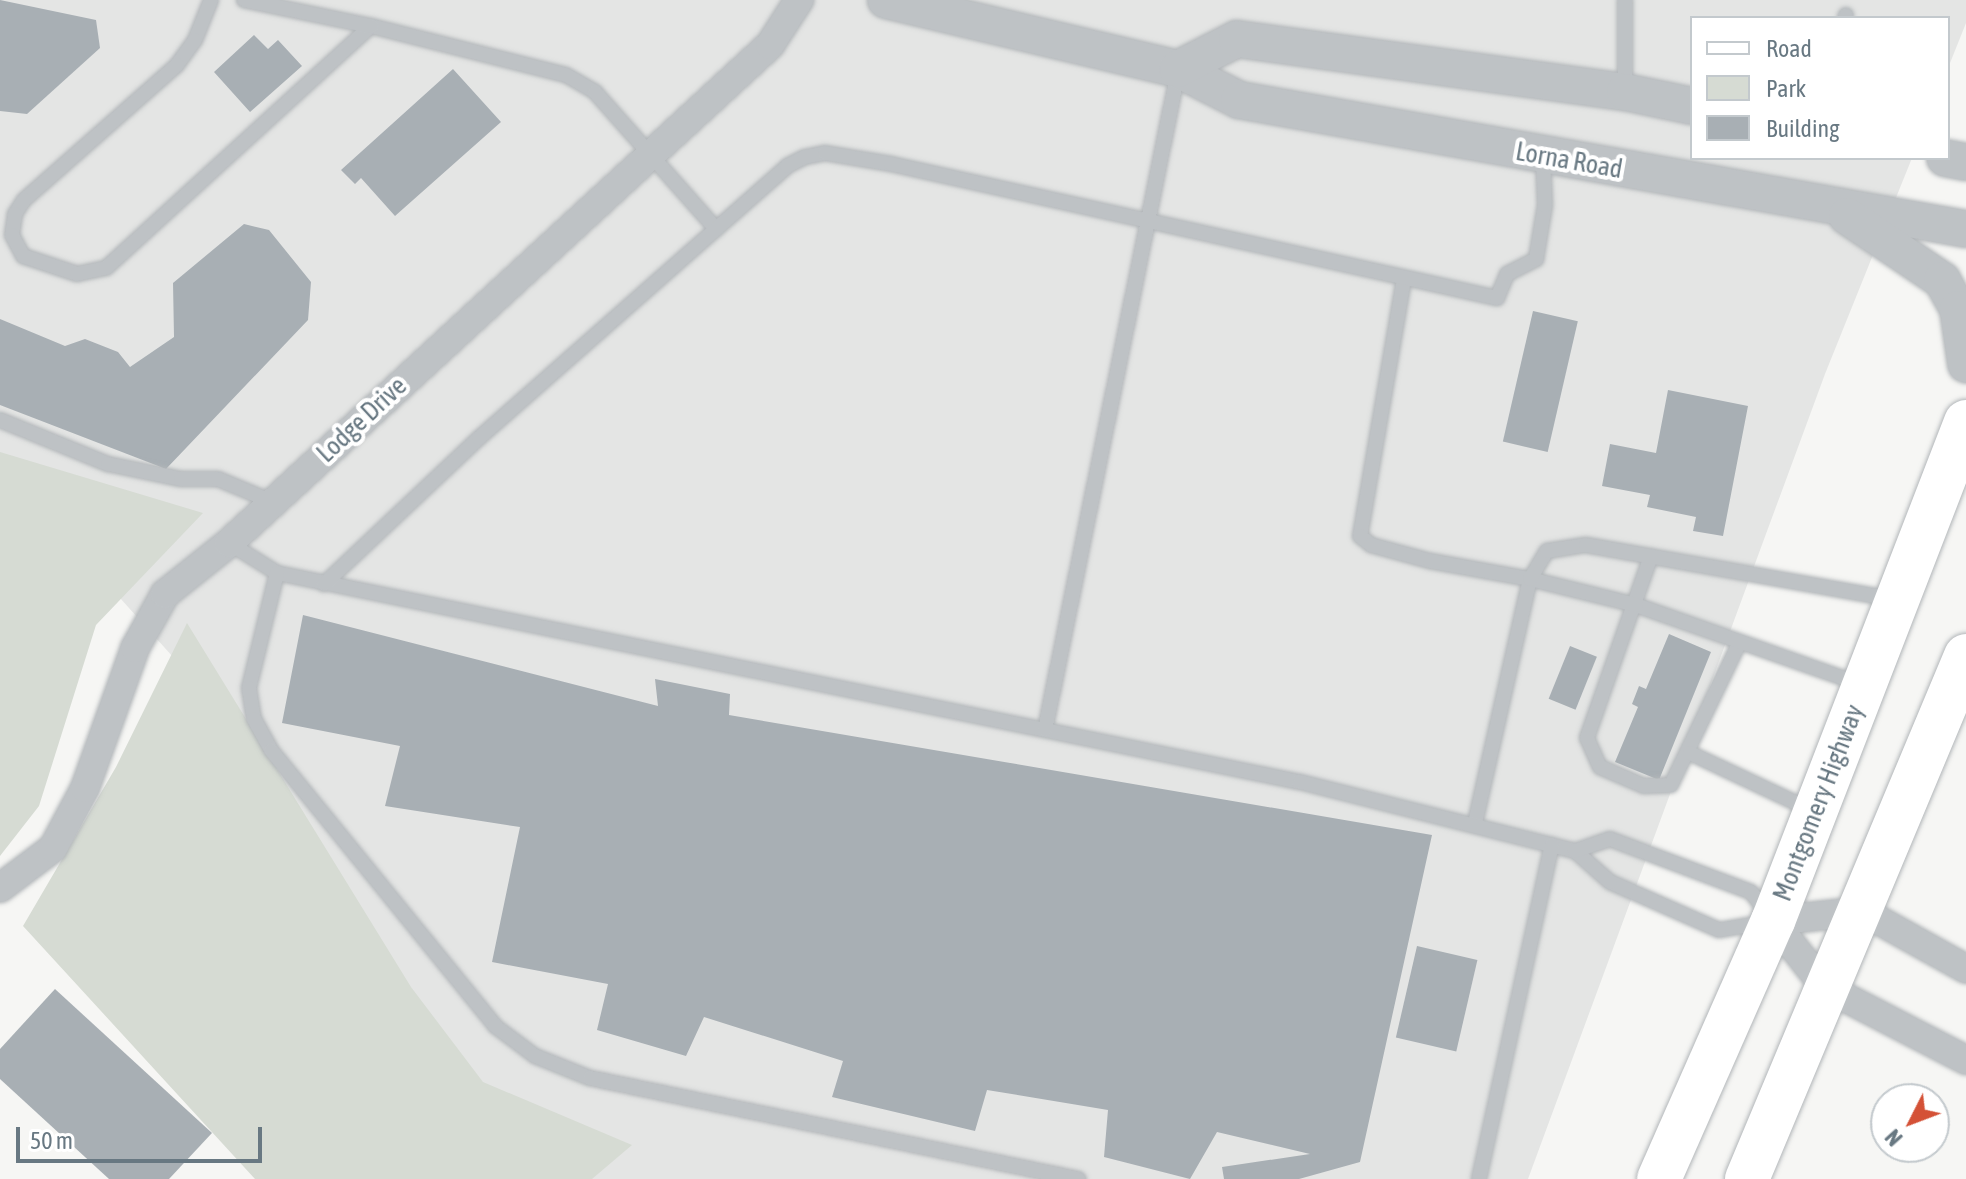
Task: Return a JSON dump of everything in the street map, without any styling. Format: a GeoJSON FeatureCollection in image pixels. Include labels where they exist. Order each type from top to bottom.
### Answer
{"type":"FeatureCollection","features":[{"type":"Feature","properties":{"kind":"main road","name":"Montgomery Highway"},"geometry":{"type":"LineString","coordinates":[[1659,1179],[1773,921],[1966,422]]}},
{"type":"Feature","properties":{"kind":"main road"},"geometry":{"type":"LineString","coordinates":[[1747,1179],[1825,987],[1862,911],[1966,656]]}},
{"type":"Feature","properties":{"kind":"street","name":"Lodge Drive"},"geometry":{"type":"LineString","coordinates":[[0,888],[53,848],[85,788],[135,648],[165,594],[229,543],[770,45],[799,0]]}},
{"type":"Feature","properties":{"kind":"street","name":"Lorna Road"},"geometry":{"type":"LineString","coordinates":[[886,0],[1178,69],[1239,100],[1543,157],[1966,229]]}},
{"type":"Feature","properties":{"kind":"street"},"geometry":{"type":"LineString","coordinates":[[1178,69],[1237,39],[1625,92],[1690,106]]}},
{"type":"Feature","properties":{"kind":"street"},"geometry":{"type":"LineString","coordinates":[[1828,205],[1942,280],[1958,309],[1966,364]]}},
{"type":"Feature","properties":{"kind":"street"},"geometry":{"type":"LineString","coordinates":[[1773,921],[1862,911],[1966,969]]}},
{"type":"Feature","properties":{"kind":"street"},"geometry":{"type":"LineString","coordinates":[[1773,921],[1825,987],[1966,1060]]}},
{"type":"Feature","properties":{"kind":"lane"},"geometry":{"type":"LineString","coordinates":[[211,0],[195,40],[177,65],[19,207],[12,235],[23,256],[77,274],[106,268],[371,26]]}},
{"type":"Feature","properties":{"kind":"lane"},"geometry":{"type":"LineString","coordinates":[[244,0],[371,26],[566,75],[595,92],[716,229]]}},
{"type":"Feature","properties":{"kind":"lane"},"geometry":{"type":"LineString","coordinates":[[1623,0],[1625,92]]}},
{"type":"Feature","properties":{"kind":"lane"},"geometry":{"type":"LineString","coordinates":[[1045,730],[1178,69]]}},
{"type":"Feature","properties":{"kind":"lane"},"geometry":{"type":"LineString","coordinates":[[324,584],[479,438],[787,166],[825,153],[1497,298],[1507,274],[1536,259],[1545,205],[1543,157]]}},
{"type":"Feature","properties":{"kind":"lane"},"geometry":{"type":"LineString","coordinates":[[1404,279],[1360,536],[1371,545],[1430,561],[1530,579],[1636,605],[1739,644],[1864,685]]}},
{"type":"Feature","properties":{"kind":"lane"},"geometry":{"type":"LineString","coordinates":[[0,420],[108,464],[181,479],[218,479],[273,502]]}},
{"type":"Feature","properties":{"kind":"lane"},"geometry":{"type":"LineString","coordinates":[[229,543],[277,573],[324,584],[1045,730],[1475,823],[1575,851],[1610,882],[1719,930],[1773,921],[1751,892],[1610,839],[1575,851]]}},
{"type":"Feature","properties":{"kind":"lane"},"geometry":{"type":"LineString","coordinates":[[1475,823],[1530,579],[1537,562],[1561,546],[1586,545],[1897,600]]}},
{"type":"Feature","properties":{"kind":"lane"},"geometry":{"type":"LineString","coordinates":[[1651,556],[1587,738],[1590,756],[1600,767],[1659,788],[1671,785],[1690,753],[1739,644]]}},
{"type":"Feature","properties":{"kind":"lane"},"geometry":{"type":"LineString","coordinates":[[277,573],[249,688],[254,719],[271,750],[495,1026],[535,1056],[590,1078],[1079,1179]]}},
{"type":"Feature","properties":{"kind":"lane"},"geometry":{"type":"LineString","coordinates":[[1690,753],[1815,812]]}},
{"type":"Feature","properties":{"kind":"lane"},"geometry":{"type":"LineString","coordinates":[[1479,1179],[1552,845]]}},
{"type":"Feature","properties":{"kind":"shaded area"},"geometry":{"type":"Polygon","coordinates":[[[0,0],[1966,0],[1966,23],[1950,63],[1950,16],[1690,16],[1690,160],[1911,160],[1825,374],[1528,1179],[580,1179],[459,1100],[208,696],[50,520],[0,495],[0,0]]]}},
{"type":"Feature","properties":{"kind":"green space"},"geometry":{"type":"Polygon","coordinates":[[[0,452],[203,513],[96,625],[39,806],[0,856],[0,452]]]}},
{"type":"Feature","properties":{"kind":"green space"},"geometry":{"type":"Polygon","coordinates":[[[187,623],[411,987],[483,1082],[632,1145],[592,1179],[255,1179],[23,926],[116,767],[187,623]]]}},
{"type":"Feature","properties":{"kind":"building"},"geometry":{"type":"Polygon","coordinates":[[[0,0],[96,20],[100,48],[27,114],[0,111],[0,0]]]}},
{"type":"Feature","properties":{"kind":"building"},"geometry":{"type":"Polygon","coordinates":[[[254,35],[268,49],[278,40],[302,66],[250,112],[214,72],[254,35]]]}},
{"type":"Feature","properties":{"kind":"building"},"geometry":{"type":"Polygon","coordinates":[[[453,69],[501,122],[395,216],[361,178],[355,184],[341,170],[453,69]]]}},
{"type":"Feature","properties":{"kind":"building"},"geometry":{"type":"Polygon","coordinates":[[[244,224],[269,230],[311,282],[308,320],[166,469],[0,405],[0,319],[65,346],[85,339],[118,352],[130,367],[174,337],[173,283],[244,224]]]}},
{"type":"Feature","properties":{"kind":"building"},"geometry":{"type":"Polygon","coordinates":[[[1533,311],[1578,321],[1548,452],[1503,442],[1533,311]]]}},
{"type":"Feature","properties":{"kind":"building"},"geometry":{"type":"Polygon","coordinates":[[[1668,390],[1748,406],[1723,536],[1693,531],[1696,517],[1647,507],[1650,495],[1602,486],[1610,444],[1656,453],[1668,390]]]}},
{"type":"Feature","properties":{"kind":"building"},"geometry":{"type":"Polygon","coordinates":[[[303,615],[658,706],[655,679],[730,694],[729,715],[1432,835],[1360,1162],[1299,1179],[1224,1179],[1222,1167],[1310,1154],[1217,1132],[1190,1179],[1104,1157],[1108,1110],[987,1090],[975,1131],[832,1097],[843,1061],[704,1017],[686,1056],[597,1030],[608,984],[492,962],[520,827],[385,806],[400,746],[282,723],[303,615]]]}},
{"type":"Feature","properties":{"kind":"building"},"geometry":{"type":"Polygon","coordinates":[[[1669,634],[1711,652],[1659,780],[1615,762],[1638,707],[1632,704],[1639,686],[1646,689],[1669,634]]]}},
{"type":"Feature","properties":{"kind":"building"},"geometry":{"type":"Polygon","coordinates":[[[1570,646],[1597,657],[1576,710],[1549,699],[1570,646]]]}},
{"type":"Feature","properties":{"kind":"building"},"geometry":{"type":"Polygon","coordinates":[[[1417,946],[1477,960],[1456,1052],[1396,1038],[1417,946]]]}},
{"type":"Feature","properties":{"kind":"building"},"geometry":{"type":"Polygon","coordinates":[[[55,989],[212,1133],[169,1179],[109,1179],[0,1079],[0,1049],[55,989]]]}}]}
